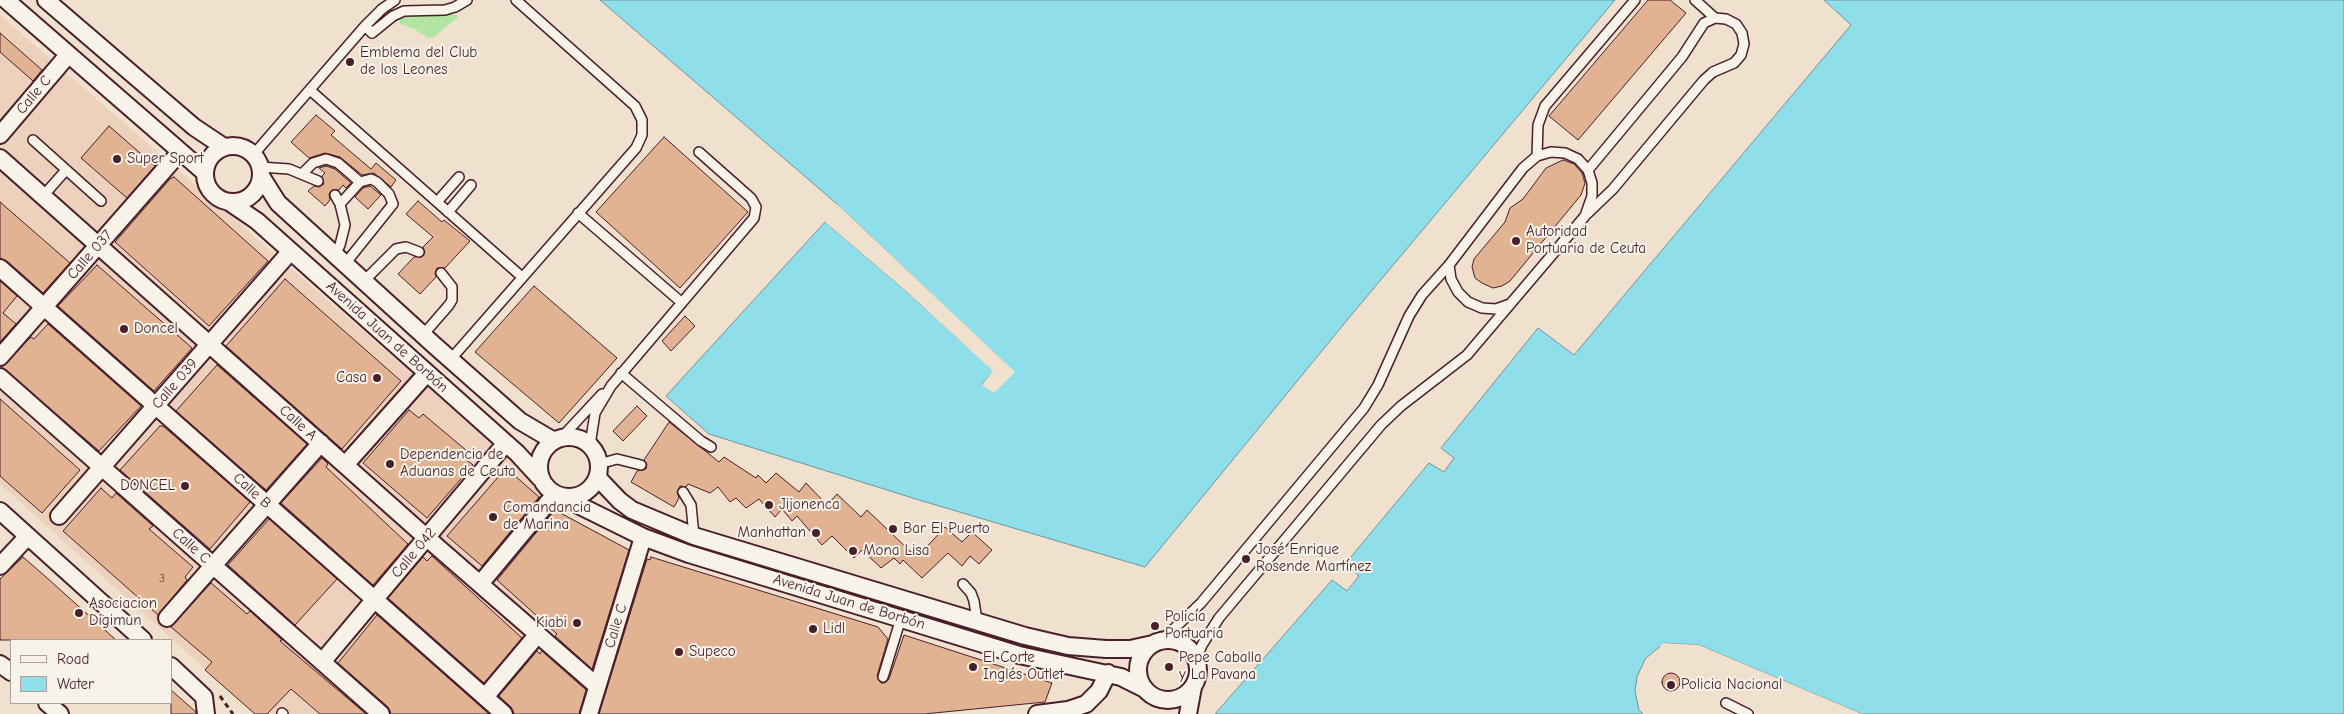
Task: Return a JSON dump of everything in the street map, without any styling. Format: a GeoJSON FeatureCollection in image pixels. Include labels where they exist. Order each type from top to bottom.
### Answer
{"type":"FeatureCollection","features":[{"type":"Feature","properties":{"kind":"street"},"geometry":{"type":"LineString","coordinates":[[6,0],[204,172]]}},
{"type":"Feature","properties":{"kind":"street"},"geometry":{"type":"LineString","coordinates":[[46,0],[194,127],[224,147]]}},
{"type":"Feature","properties":{"kind":"street","name":"Calle C"},"geometry":{"type":"LineString","coordinates":[[0,135],[68,55]]}},
{"type":"Feature","properties":{"kind":"street"},"geometry":{"type":"LineString","coordinates":[[240,146],[258,166],[254,193],[247,199],[229,202],[214,195],[205,181],[204,172],[210,156],[224,147],[240,146]]}},
{"type":"Feature","properties":{"kind":"street","name":"Calle 037"},"geometry":{"type":"LineString","coordinates":[[0,357],[180,152]]}},
{"type":"Feature","properties":{"kind":"street","name":"Calle A"},"geometry":{"type":"LineString","coordinates":[[0,158],[427,538],[597,686]]}},
{"type":"Feature","properties":{"kind":"street","name":"Avenida Juan de Borbón"},"geometry":{"type":"LineString","coordinates":[[258,166],[278,203],[520,421],[557,440]]}},
{"type":"Feature","properties":{"kind":"street","name":"Avenida Juan de Borbón"},"geometry":{"type":"LineString","coordinates":[[229,202],[253,217],[427,373],[540,478]]}},
{"type":"Feature","properties":{"kind":"street","name":"Calle 039"},"geometry":{"type":"LineString","coordinates":[[59,516],[290,252]]}},
{"type":"Feature","properties":{"kind":"street","name":"Calle B"},"geometry":{"type":"LineString","coordinates":[[0,268],[504,714]]}},
{"type":"Feature","properties":{"kind":"street"},"geometry":{"type":"LineString","coordinates":[[345,465],[427,373]]}},
{"type":"Feature","properties":{"kind":"street","name":"Calle C"},"geometry":{"type":"LineString","coordinates":[[0,377],[382,714]]}},
{"type":"Feature","properties":{"kind":"street"},"geometry":{"type":"LineString","coordinates":[[576,438],[590,445],[599,471],[586,492],[569,498],[557,495],[549,490],[540,478],[538,464],[548,445],[557,440],[576,438]]}},
{"type":"Feature","properties":{"kind":"street"},"geometry":{"type":"LineString","coordinates":[[167,618],[321,443]]}},
{"type":"Feature","properties":{"kind":"street","name":"Calle 042"},"geometry":{"type":"LineString","coordinates":[[322,662],[505,444]]}},
{"type":"Feature","properties":{"kind":"street","name":"Avenida Juan de Borbón"},"geometry":{"type":"LineString","coordinates":[[599,471],[614,496],[632,510],[694,536],[1025,636],[1068,646],[1118,650],[1158,642]]}},
{"type":"Feature","properties":{"kind":"street"},"geometry":{"type":"LineString","coordinates":[[480,584],[557,495]]}},
{"type":"Feature","properties":{"kind":"street","name":"Avenida Juan de Borbón"},"geometry":{"type":"LineString","coordinates":[[557,495],[643,537],[689,554],[1019,655],[1108,673],[1134,682],[1150,693]]}},
{"type":"Feature","properties":{"kind":"street"},"geometry":{"type":"LineString","coordinates":[[0,512],[142,639]]}},
{"type":"Feature","properties":{"kind":"street"},"geometry":{"type":"LineString","coordinates":[[0,566],[28,536]]}},
{"type":"Feature","properties":{"kind":"street","name":"Calle C"},"geometry":{"type":"LineString","coordinates":[[589,714],[643,537]]}},
{"type":"Feature","properties":{"kind":"street"},"geometry":{"type":"LineString","coordinates":[[485,697],[538,634]]}},
{"type":"Feature","properties":{"kind":"street"},"geometry":{"type":"LineString","coordinates":[[1150,693],[1172,700],[1187,693],[1192,687],[1198,674],[1196,660],[1183,644],[1158,642],[1146,649],[1138,665],[1140,682],[1150,693],[1160,714]]}},
{"type":"Feature","properties":{"kind":"street"},"geometry":{"type":"LineString","coordinates":[[172,667],[204,697],[206,714]]}},
{"type":"Feature","properties":{"kind":"street"},"geometry":{"type":"LineString","coordinates":[[1037,714],[1068,710],[1086,704],[1099,691],[1108,673]]}},
{"type":"Feature","properties":{"kind":"street"},"geometry":{"type":"LineString","coordinates":[[1188,714],[1192,687]]}},
{"type":"Feature","properties":{"kind":"street"},"geometry":{"type":"LineString","coordinates":[[48,704],[60,714]]}},
{"type":"Feature","properties":{"kind":"lane"},"geometry":{"type":"LineString","coordinates":[[318,180],[289,169],[258,166],[310,90],[368,29],[382,8],[395,0]]}},
{"type":"Feature","properties":{"kind":"lane"},"geometry":{"type":"LineString","coordinates":[[368,29],[399,13],[411,10],[445,10],[467,0]]}},
{"type":"Feature","properties":{"kind":"lane"},"geometry":{"type":"LineString","coordinates":[[451,359],[636,148],[642,134],[642,120],[635,106],[516,0]]}},
{"type":"Feature","properties":{"kind":"lane"},"geometry":{"type":"LineString","coordinates":[[1537,156],[1538,125],[1545,106],[1635,0]]}},
{"type":"Feature","properties":{"kind":"lane"},"geometry":{"type":"LineString","coordinates":[[1695,0],[1715,18]]}},
{"type":"Feature","properties":{"kind":"lane"},"geometry":{"type":"LineString","coordinates":[[1196,660],[1210,631],[1390,415],[1468,355],[1585,216],[1613,189],[1704,80],[1713,72],[1734,64],[1741,55],[1744,44],[1742,33],[1736,24],[1726,19],[1715,18],[1704,23],[1682,57],[1588,170]]}},
{"type":"Feature","properties":{"kind":"lane"},"geometry":{"type":"LineString","coordinates":[[310,90],[522,277]]}},
{"type":"Feature","properties":{"kind":"lane"},"geometry":{"type":"LineString","coordinates":[[33,140],[101,201]]}},
{"type":"Feature","properties":{"kind":"lane"},"geometry":{"type":"LineString","coordinates":[[590,445],[595,413],[611,386],[751,222],[756,213],[751,198],[699,152]]}},
{"type":"Feature","properties":{"kind":"lane"},"geometry":{"type":"LineString","coordinates":[[1158,642],[1189,617],[1364,408],[1378,385],[1416,305],[1449,265],[1522,168],[1537,156],[1551,152],[1565,153],[1578,160],[1588,170],[1592,183],[1592,196],[1585,216]]}},
{"type":"Feature","properties":{"kind":"lane"},"geometry":{"type":"LineString","coordinates":[[303,173],[314,163],[326,159],[338,163],[360,182]]}},
{"type":"Feature","properties":{"kind":"lane"},"geometry":{"type":"LineString","coordinates":[[43,196],[66,170]]}},
{"type":"Feature","properties":{"kind":"lane"},"geometry":{"type":"LineString","coordinates":[[437,202],[459,177]]}},
{"type":"Feature","properties":{"kind":"lane"},"geometry":{"type":"LineString","coordinates":[[340,204],[360,182],[371,180],[377,182],[389,194],[393,204],[340,259]]}},
{"type":"Feature","properties":{"kind":"lane"},"geometry":{"type":"LineString","coordinates":[[448,212],[471,185]]}},
{"type":"Feature","properties":{"kind":"lane"},"geometry":{"type":"LineString","coordinates":[[335,195],[344,214],[344,235],[340,259]]}},
{"type":"Feature","properties":{"kind":"lane"},"geometry":{"type":"LineString","coordinates":[[578,213],[681,302]]}},
{"type":"Feature","properties":{"kind":"lane"},"geometry":{"type":"LineString","coordinates":[[364,281],[396,249],[406,247],[419,252]]}},
{"type":"Feature","properties":{"kind":"lane"},"geometry":{"type":"LineString","coordinates":[[1449,265],[1451,279],[1458,292],[1468,302],[1482,308],[1496,309],[1510,304]]}},
{"type":"Feature","properties":{"kind":"lane"},"geometry":{"type":"LineString","coordinates":[[423,335],[452,300],[452,287],[448,280],[440,273]]}},
{"type":"Feature","properties":{"kind":"lane"},"geometry":{"type":"LineString","coordinates":[[621,373],[701,441],[711,447]]}},
{"type":"Feature","properties":{"kind":"lane"},"geometry":{"type":"LineString","coordinates":[[557,440],[611,386]]}},
{"type":"Feature","properties":{"kind":"lane"},"geometry":{"type":"LineString","coordinates":[[599,471],[617,459],[641,465]]}},
{"type":"Feature","properties":{"kind":"lane"},"geometry":{"type":"LineString","coordinates":[[683,492],[691,505],[694,536]]}},
{"type":"Feature","properties":{"kind":"lane"},"geometry":{"type":"LineString","coordinates":[[963,584],[971,592],[977,621]]}},
{"type":"Feature","properties":{"kind":"lane"},"geometry":{"type":"LineString","coordinates":[[883,677],[901,618]]}},
{"type":"Feature","properties":{"kind":"lane"},"geometry":{"type":"LineString","coordinates":[[1726,703],[1748,714]]}},
{"type":"Feature","properties":{"kind":"shaded area"},"geometry":{"type":"Polygon","coordinates":[[[0,15],[517,465],[555,510],[594,533],[632,551],[651,557],[600,714],[255,714],[0,484],[0,15]]]}},
{"type":"Feature","properties":{"kind":"green space"},"geometry":{"type":"Polygon","coordinates":[[[409,15],[457,15],[458,17],[434,37],[429,38],[414,29],[400,24],[400,17],[409,15]]]}},
{"type":"Feature","properties":{"kind":"water"},"geometry":{"type":"Polygon","coordinates":[[[600,0],[1615,0],[1348,319],[1145,567],[919,500],[709,434],[666,396],[825,222],[906,291],[994,371],[982,384],[994,392],[1014,372],[837,204],[600,0]]]}},
{"type":"Feature","properties":{"kind":"water"},"geometry":{"type":"Polygon","coordinates":[[[1824,0],[2344,0],[2344,714],[1862,714],[1699,645],[1664,643],[1645,659],[1637,677],[1635,691],[1639,710],[1643,714],[1215,714],[1332,580],[1347,591],[1359,576],[1345,564],[1429,463],[1444,472],[1454,458],[1441,448],[1538,328],[1574,355],[1851,25],[1824,0]]]}},
{"type":"Feature","properties":{"kind":"pier"},"geometry":{"type":"Polygon","coordinates":[[[837,204],[1015,372],[994,393],[982,385],[993,371],[906,291],[825,222],[826,220],[908,289],[995,369],[996,372],[986,384],[993,389],[1011,372],[836,206],[837,204]]]}},
{"type":"Feature","properties":{"kind":"pier"},"geometry":{"type":"Polygon","coordinates":[[[1663,643],[1699,645],[1862,714],[1856,714],[1698,647],[1664,645],[1660,649],[1663,643]]]}},
{"type":"Feature","properties":{"kind":"building"},"geometry":{"type":"Polygon","coordinates":[[[1648,0],[1670,0],[1686,13],[1578,140],[1549,116],[1648,0]]]}},
{"type":"Feature","properties":{"kind":"building"},"geometry":{"type":"Polygon","coordinates":[[[0,33],[42,70],[33,81],[0,52],[0,33]]]}},
{"type":"Feature","properties":{"kind":"building"},"geometry":{"type":"Polygon","coordinates":[[[316,115],[335,131],[331,135],[371,169],[376,163],[396,180],[391,187],[374,173],[362,175],[340,157],[325,153],[309,158],[291,142],[316,115]]]}},
{"type":"Feature","properties":{"kind":"building"},"geometry":{"type":"Polygon","coordinates":[[[109,126],[155,166],[127,198],[81,158],[109,126]]]}},
{"type":"Feature","properties":{"kind":"building"},"geometry":{"type":"Polygon","coordinates":[[[664,137],[748,212],[680,288],[596,212],[664,137]]]}},
{"type":"Feature","properties":{"kind":"building","name":"Autoridad Portuaria de Ceuta"},"geometry":{"type":"Polygon","coordinates":[[[1563,160],[1574,164],[1582,173],[1585,183],[1581,195],[1510,281],[1502,286],[1493,288],[1482,283],[1475,278],[1472,267],[1474,259],[1505,222],[1510,208],[1523,199],[1546,168],[1563,160]]]}},
{"type":"Feature","properties":{"kind":"building"},"geometry":{"type":"Polygon","coordinates":[[[326,166],[335,169],[351,183],[346,188],[343,185],[339,190],[332,190],[329,194],[330,200],[325,206],[308,191],[314,186],[319,187],[324,184],[322,176],[325,173],[319,168],[326,166]]]}},
{"type":"Feature","properties":{"kind":"building"},"geometry":{"type":"Polygon","coordinates":[[[174,177],[268,261],[209,326],[115,242],[170,179],[174,177]]]}},
{"type":"Feature","properties":{"kind":"building"},"geometry":{"type":"Polygon","coordinates":[[[370,186],[381,195],[368,209],[355,197],[363,188],[370,186]]]}},
{"type":"Feature","properties":{"kind":"building"},"geometry":{"type":"Polygon","coordinates":[[[418,201],[442,222],[444,220],[470,241],[445,268],[437,268],[436,277],[420,294],[398,274],[414,257],[423,256],[425,252],[423,247],[433,237],[406,214],[418,201]]]}},
{"type":"Feature","properties":{"kind":"building"},"geometry":{"type":"Polygon","coordinates":[[[0,202],[70,263],[43,293],[7,261],[0,258],[0,202]]]}},
{"type":"Feature","properties":{"kind":"building","name":"Doncel"},"geometry":{"type":"Polygon","coordinates":[[[97,265],[192,348],[154,391],[58,306],[97,265]]]}},
{"type":"Feature","properties":{"kind":"building"},"geometry":{"type":"Polygon","coordinates":[[[285,279],[401,381],[342,449],[226,346],[285,279]]]}},
{"type":"Feature","properties":{"kind":"building"},"geometry":{"type":"Polygon","coordinates":[[[0,281],[17,296],[3,313],[16,324],[0,342],[0,281]]]}},
{"type":"Feature","properties":{"kind":"building"},"geometry":{"type":"Polygon","coordinates":[[[534,286],[617,358],[559,423],[475,352],[534,286]]]}},
{"type":"Feature","properties":{"kind":"building"},"geometry":{"type":"Polygon","coordinates":[[[685,316],[695,326],[671,351],[662,341],[685,316]]]}},
{"type":"Feature","properties":{"kind":"building"},"geometry":{"type":"Polygon","coordinates":[[[48,324],[141,406],[99,451],[2,367],[31,337],[34,339],[48,324]]]}},
{"type":"Feature","properties":{"kind":"building"},"geometry":{"type":"Polygon","coordinates":[[[217,365],[307,444],[266,490],[176,411],[217,365]]]}},
{"type":"Feature","properties":{"kind":"building"},"geometry":{"type":"Polygon","coordinates":[[[0,399],[80,470],[42,513],[0,476],[0,399]]]}},
{"type":"Feature","properties":{"kind":"building"},"geometry":{"type":"Polygon","coordinates":[[[637,406],[647,416],[623,441],[613,431],[637,406]]]}},
{"type":"Feature","properties":{"kind":"building","name":"Dependencia de Aduanas de Ceuta"},"geometry":{"type":"Polygon","coordinates":[[[409,410],[419,418],[423,414],[467,451],[463,457],[473,465],[427,518],[363,463],[409,410]]]}},
{"type":"Feature","properties":{"kind":"building"},"geometry":{"type":"Polygon","coordinates":[[[669,422],[719,462],[724,457],[756,478],[758,475],[766,483],[776,473],[799,492],[806,483],[827,505],[837,494],[861,517],[867,510],[911,552],[917,546],[922,552],[945,527],[962,542],[972,532],[992,550],[979,564],[970,556],[962,566],[948,553],[922,578],[903,560],[900,564],[894,558],[881,568],[862,550],[854,558],[832,536],[822,545],[797,516],[792,521],[782,509],[775,517],[759,499],[746,508],[736,498],[730,502],[718,487],[710,493],[688,484],[686,487],[680,486],[677,492],[679,498],[674,507],[631,482],[637,471],[646,469],[647,464],[644,460],[669,422]]]}},
{"type":"Feature","properties":{"kind":"building","name":"DONCEL"},"geometry":{"type":"Polygon","coordinates":[[[160,426],[163,426],[250,502],[210,549],[120,470],[160,426]]]}},
{"type":"Feature","properties":{"kind":"building"},"geometry":{"type":"Polygon","coordinates":[[[322,458],[328,464],[326,467],[408,544],[373,585],[281,503],[322,458]]]}},
{"type":"Feature","properties":{"kind":"building","name":"Comandancia de Marina"},"geometry":{"type":"Polygon","coordinates":[[[506,468],[539,497],[482,566],[447,536],[506,468]]]}},
{"type":"Feature","properties":{"kind":"building"},"geometry":{"type":"Polygon","coordinates":[[[101,488],[112,498],[116,493],[153,526],[149,529],[193,567],[185,577],[187,580],[158,615],[63,531],[101,488]]]}},
{"type":"Feature","properties":{"kind":"building","name":"Kiabi"},"geometry":{"type":"Polygon","coordinates":[[[555,510],[629,550],[592,669],[555,636],[557,634],[497,580],[555,510]]]}},
{"type":"Feature","properties":{"kind":"building"},"geometry":{"type":"Polygon","coordinates":[[[269,519],[337,579],[295,625],[228,565],[269,519]]]}},
{"type":"Feature","properties":{"kind":"building"},"geometry":{"type":"Polygon","coordinates":[[[432,556],[522,638],[484,683],[388,598],[423,557],[427,561],[432,556]]]}},
{"type":"Feature","properties":{"kind":"building"},"geometry":{"type":"Polygon","coordinates":[[[23,557],[115,639],[0,640],[0,579],[23,557]]]}},
{"type":"Feature","properties":{"kind":"building"},"geometry":{"type":"Polygon","coordinates":[[[651,557],[878,627],[888,639],[877,676],[881,683],[885,683],[889,679],[904,635],[1052,683],[1045,702],[924,714],[599,714],[647,559],[650,560],[651,557]]]}},
{"type":"Feature","properties":{"kind":"building"},"geometry":{"type":"Polygon","coordinates":[[[211,583],[247,614],[250,611],[282,640],[280,641],[366,714],[320,714],[291,689],[267,714],[255,714],[205,670],[212,662],[171,627],[211,583]]]}},
{"type":"Feature","properties":{"kind":"building"},"geometry":{"type":"Polygon","coordinates":[[[377,615],[489,714],[391,714],[388,707],[338,663],[377,615]]]}},
{"type":"Feature","properties":{"kind":"building"},"geometry":{"type":"Polygon","coordinates":[[[537,651],[540,654],[542,651],[586,690],[579,714],[514,714],[511,707],[499,696],[537,651]]]}},
{"type":"Feature","properties":{"kind":"building","name":"Policia Nacional"},"geometry":{"type":"Polygon","coordinates":[[[1667,673],[1675,673],[1680,678],[1678,689],[1667,691],[1662,686],[1662,678],[1667,673]]]}},
{"type":"Feature","properties":{"kind":"building"},"geometry":{"type":"Polygon","coordinates":[[[172,691],[196,712],[196,714],[171,714],[172,691]]]}},
{"type":"Feature","properties":{"kind":"place","name":"Emblema del Club de los Leones"},"geometry":{"type":"Point","coordinates":[350,62]}},
{"type":"Feature","properties":{"kind":"place","name":"Super Sport"},"geometry":{"type":"Point","coordinates":[117,159]}},
{"type":"Feature","properties":{"kind":"place","name":"Autoridad Portuaria de Ceuta"},"geometry":{"type":"Point","coordinates":[1516,241]}},
{"type":"Feature","properties":{"kind":"place","name":"Doncel"},"geometry":{"type":"Point","coordinates":[124,329]}},
{"type":"Feature","properties":{"kind":"place","name":"Casa"},"geometry":{"type":"Point","coordinates":[377,378]}},
{"type":"Feature","properties":{"kind":"place","name":"Dependencia de Aduanas de Ceuta"},"geometry":{"type":"Point","coordinates":[390,464]}},
{"type":"Feature","properties":{"kind":"place","name":"DONCEL"},"geometry":{"type":"Point","coordinates":[185,486]}},
{"type":"Feature","properties":{"kind":"place","name":"Jijonenca"},"geometry":{"type":"Point","coordinates":[769,505]}},
{"type":"Feature","properties":{"kind":"place","name":"Comandancia de Marina"},"geometry":{"type":"Point","coordinates":[493,517]}},
{"type":"Feature","properties":{"kind":"place","name":"Bar El Puerto"},"geometry":{"type":"Point","coordinates":[893,529]}},
{"type":"Feature","properties":{"kind":"place","name":"Manhattan"},"geometry":{"type":"Point","coordinates":[816,533]}},
{"type":"Feature","properties":{"kind":"place","name":"Mona Lisa"},"geometry":{"type":"Point","coordinates":[853,551]}},
{"type":"Feature","properties":{"kind":"place","name":"José Enrique Rosende Martínez"},"geometry":{"type":"Point","coordinates":[1246,559]}},
{"type":"Feature","properties":{"kind":"place","name":"Asociacion Digimun"},"geometry":{"type":"Point","coordinates":[79,613]}},
{"type":"Feature","properties":{"kind":"place","name":"Kiabi"},"geometry":{"type":"Point","coordinates":[577,623]}},
{"type":"Feature","properties":{"kind":"place","name":"Policía Portuaria"},"geometry":{"type":"Point","coordinates":[1155,626]}},
{"type":"Feature","properties":{"kind":"place","name":"Lidl"},"geometry":{"type":"Point","coordinates":[813,629]}},
{"type":"Feature","properties":{"kind":"place","name":"Supeco"},"geometry":{"type":"Point","coordinates":[679,652]}},
{"type":"Feature","properties":{"kind":"place","name":"El Corte Inglés Outlet"},"geometry":{"type":"Point","coordinates":[973,667]}},
{"type":"Feature","properties":{"kind":"place","name":"Pepe Caballa y La Pavana"},"geometry":{"type":"Point","coordinates":[1169,667]}},
{"type":"Feature","properties":{"kind":"place","name":"Policia Nacional"},"geometry":{"type":"Point","coordinates":[1671,685]}}]}
